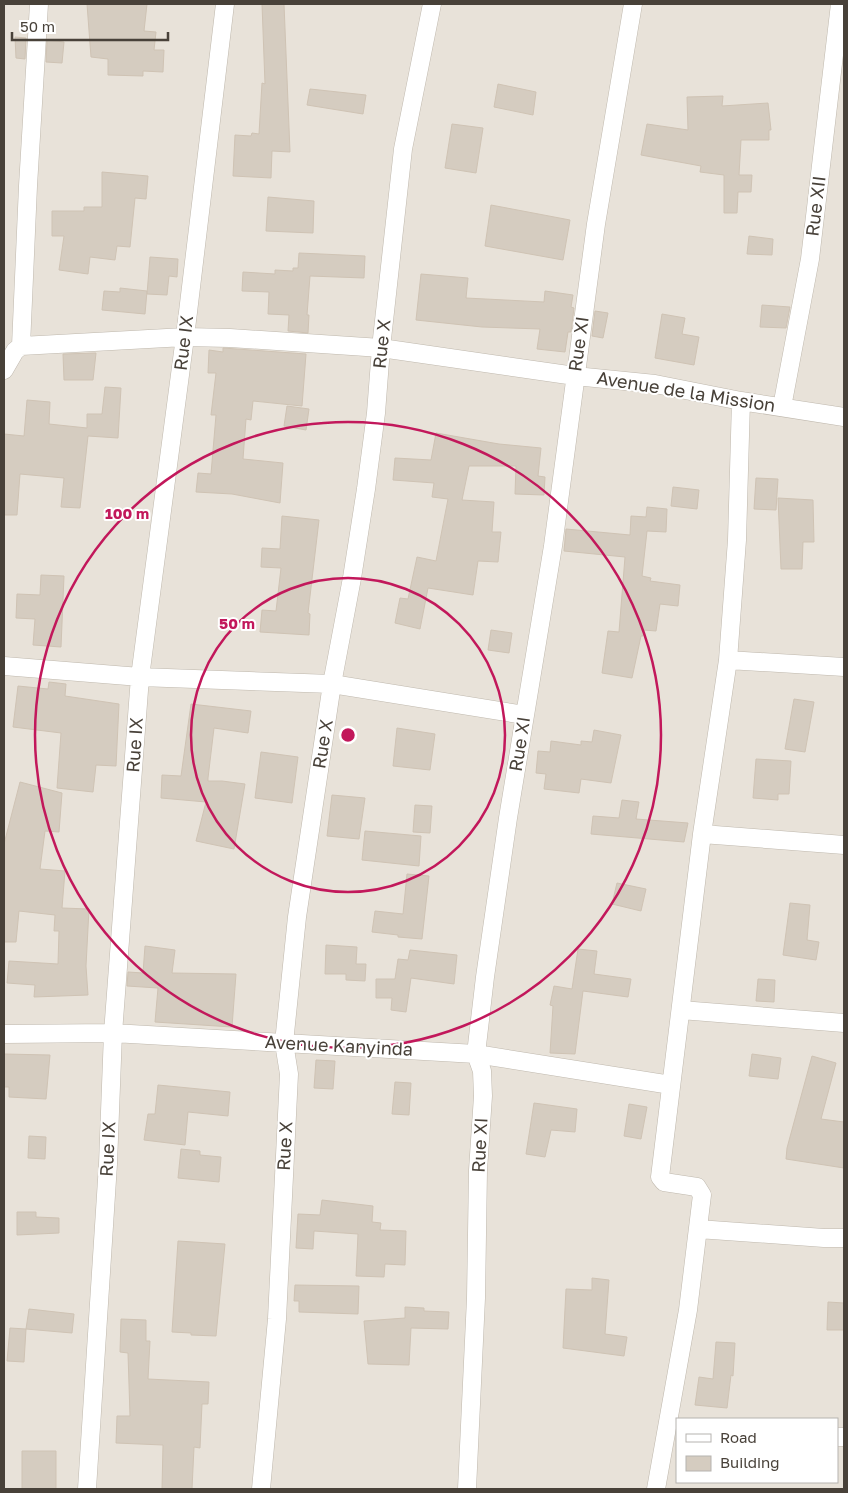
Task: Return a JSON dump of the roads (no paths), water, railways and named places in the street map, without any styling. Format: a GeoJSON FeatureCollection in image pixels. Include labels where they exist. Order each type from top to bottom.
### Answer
{"type":"FeatureCollection","features":[{"type":"Feature","properties":{"kind":"street"},"geometry":{"type":"LineString","coordinates":[[4,370],[15,350],[21,346],[39,4]]}},
{"type":"Feature","properties":{"kind":"street","name":"Rue IX"},"geometry":{"type":"LineString","coordinates":[[87,1489],[108,1164],[113,1033],[140,677],[185,337],[225,4]]}},
{"type":"Feature","properties":{"kind":"street","name":"Rue X"},"geometry":{"type":"LineString","coordinates":[[260,1489],[277,1319],[290,1074],[284,1043],[297,917],[332,684],[366,489],[376,413],[381,348],[403,149],[432,4]]}},
{"type":"Feature","properties":{"kind":"street","name":"Rue XI"},"geometry":{"type":"LineString","coordinates":[[468,1489],[476,1298],[478,1170],[483,1096],[482,1071],[476,1054],[496,897],[524,715],[553,546],[596,224],[633,4]]}},
{"type":"Feature","properties":{"kind":"street","name":"Rue XII"},"geometry":{"type":"LineString","coordinates":[[782,407],[810,259],[840,4]]}},
{"type":"Feature","properties":{"kind":"street","name":"Avenue de la Mission"},"geometry":{"type":"LineString","coordinates":[[21,346],[185,337],[230,338],[381,348],[575,376],[655,384],[844,416]]}},
{"type":"Feature","properties":{"kind":"street"},"geometry":{"type":"LineString","coordinates":[[656,1489],[673,1424],[702,1195],[701,1190],[693,1186],[664,1182],[660,1177],[702,834],[728,660],[737,540],[741,400]]}},
{"type":"Feature","properties":{"kind":"street"},"geometry":{"type":"LineString","coordinates":[[728,660],[844,667]]}},
{"type":"Feature","properties":{"kind":"street"},"geometry":{"type":"LineString","coordinates":[[4,666],[140,677],[332,684],[524,715]]}},
{"type":"Feature","properties":{"kind":"street"},"geometry":{"type":"LineString","coordinates":[[702,834],[844,845]]}},
{"type":"Feature","properties":{"kind":"street"},"geometry":{"type":"LineString","coordinates":[[680,1010],[844,1023]]}},
{"type":"Feature","properties":{"kind":"street","name":"Avenue Kanyinda"},"geometry":{"type":"LineString","coordinates":[[4,1034],[22,1032],[113,1033],[476,1054],[671,1085]]}},
{"type":"Feature","properties":{"kind":"street"},"geometry":{"type":"LineString","coordinates":[[698,1229],[844,1238]]}}]}
